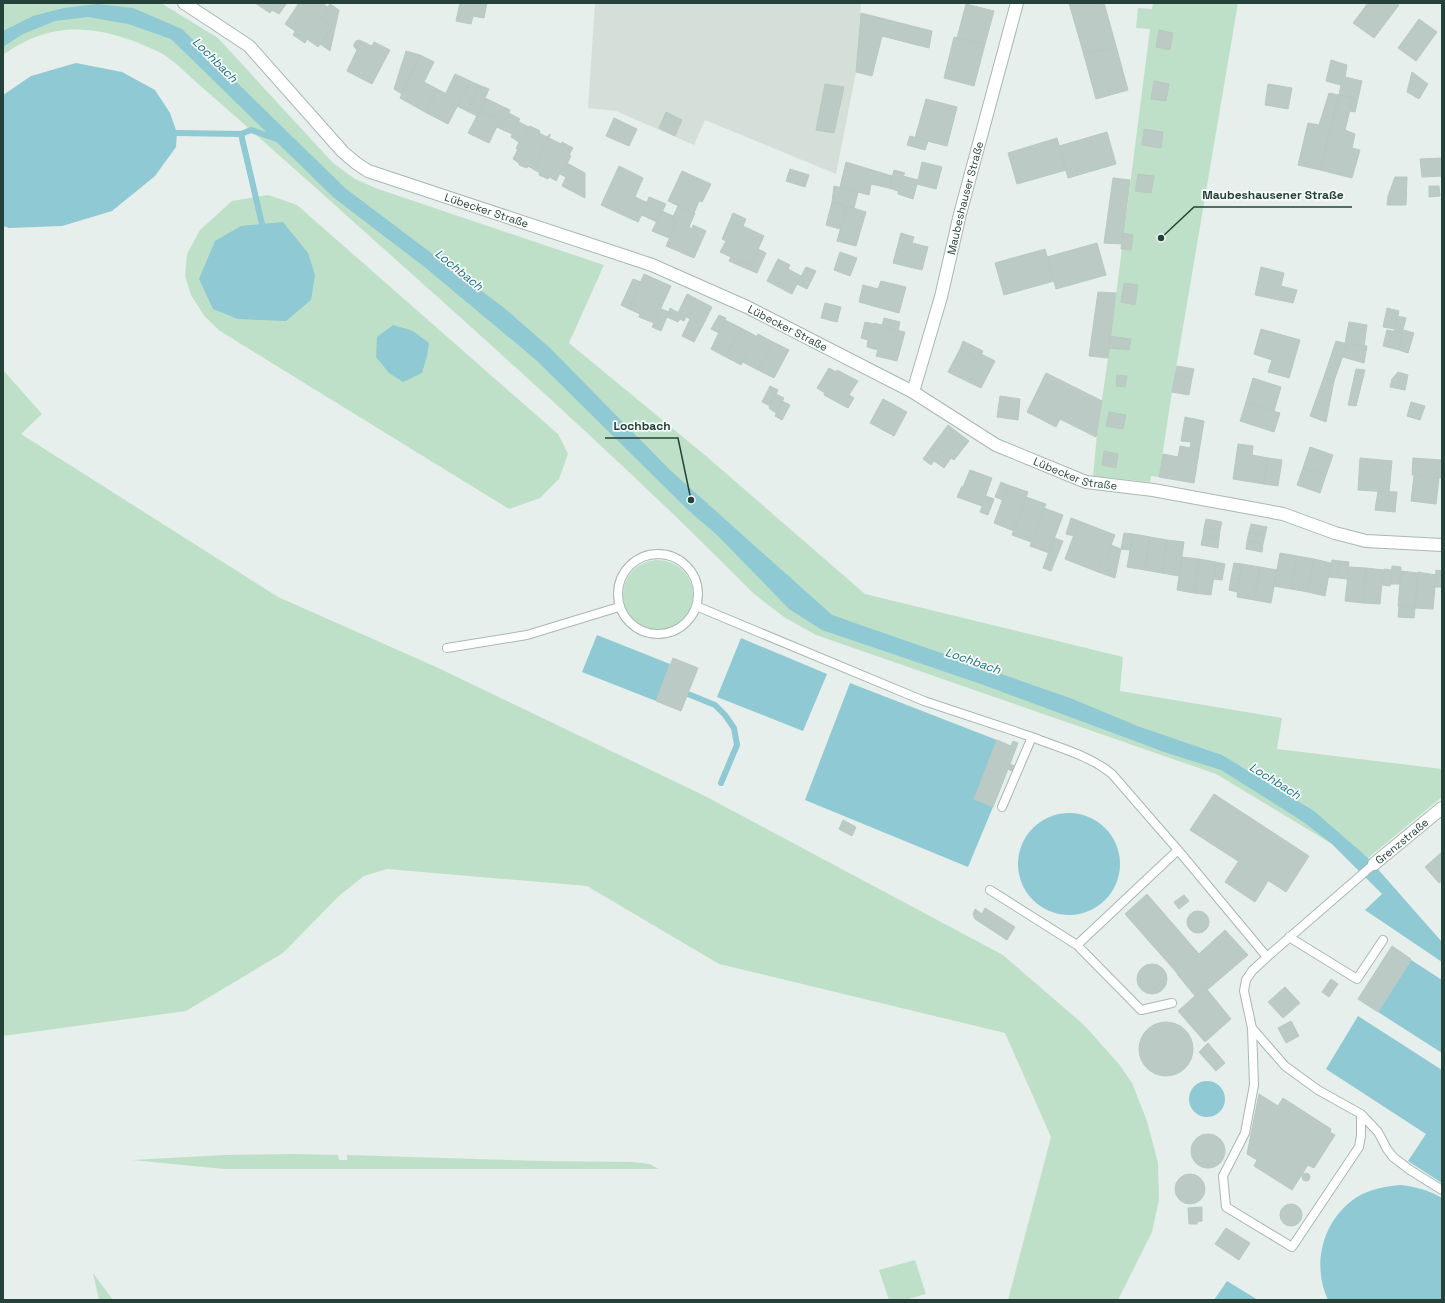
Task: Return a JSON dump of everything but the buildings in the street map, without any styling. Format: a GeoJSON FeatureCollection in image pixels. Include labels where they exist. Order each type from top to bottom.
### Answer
{"type":"FeatureCollection","features":[{"type":"Feature","properties":{"kind":"street","name":"Lübecker Straße"},"geometry":{"type":"LineString","coordinates":[[184,3],[249,46],[343,152],[368,171],[652,266],[747,307],[913,392],[1009,452],[1086,482],[1153,490],[1283,514],[1335,533],[1366,541],[1442,546]]}},
{"type":"Feature","properties":{"kind":"street","name":"Maubeshauser Straße"},"geometry":{"type":"LineString","coordinates":[[913,392],[941,297],[960,214],[1017,3]]}},
{"type":"Feature","properties":{"kind":"street","name":"Grenzstraße"},"geometry":{"type":"LineString","coordinates":[[1374,864],[1442,808]]}},
{"type":"Feature","properties":{"kind":"lane"},"geometry":{"type":"LineString","coordinates":[[657,554],[670,555],[681,561],[690,570],[696,581],[698,594],[696,606],[691,618],[682,627],[671,633],[658,635],[646,633],[634,627],[625,619],[619,607],[617,595],[619,582],[624,571],[633,562],[645,556],[657,554]]}},
{"type":"Feature","properties":{"kind":"lane"},"geometry":{"type":"LineString","coordinates":[[696,606],[924,701],[1032,737],[1101,765],[1112,774],[1178,850],[1267,957]]}},
{"type":"Feature","properties":{"kind":"lane"},"geometry":{"type":"LineString","coordinates":[[447,648],[527,635],[619,607]]}},
{"type":"Feature","properties":{"kind":"lane"},"geometry":{"type":"LineString","coordinates":[[1002,807],[1032,737]]}},
{"type":"Feature","properties":{"kind":"lane"},"geometry":{"type":"LineString","coordinates":[[1077,945],[1178,850]]}},
{"type":"Feature","properties":{"kind":"lane","name":"Grenzstraße"},"geometry":{"type":"LineString","coordinates":[[1361,1114],[1361,1136],[1359,1147],[1292,1247],[1226,1207],[1222,1176],[1245,1133],[1254,1085],[1252,1028],[1244,991],[1246,980],[1252,971],[1289,937],[1374,864]]}},
{"type":"Feature","properties":{"kind":"lane"},"geometry":{"type":"LineString","coordinates":[[990,890],[1077,945],[1141,1010],[1172,1003]]}},
{"type":"Feature","properties":{"kind":"lane"},"geometry":{"type":"LineString","coordinates":[[1289,937],[1357,979],[1383,940]]}},
{"type":"Feature","properties":{"kind":"lane"},"geometry":{"type":"LineString","coordinates":[[1252,1028],[1285,1066],[1318,1090],[1361,1114],[1378,1132],[1393,1157],[1410,1170],[1442,1190]]}},
{"type":"Feature","properties":{"kind":"shaded area"},"geometry":{"type":"Polygon","coordinates":[[[595,3],[861,3],[856,72],[836,174],[705,120],[694,145],[616,111],[588,108],[595,3]]]}},
{"type":"Feature","properties":{"kind":"green space"},"geometry":{"type":"Polygon","coordinates":[[[3,3],[161,3],[218,38],[333,163],[355,179],[378,189],[604,265],[569,343],[706,456],[865,594],[1123,657],[1120,691],[1282,718],[1277,749],[1442,769],[1442,797],[1356,868],[1332,844],[1216,774],[816,635],[784,617],[754,594],[648,490],[539,388],[170,59],[159,52],[119,36],[80,30],[61,30],[41,35],[22,43],[3,55],[3,3]]]}},
{"type":"Feature","properties":{"kind":"green space"},"geometry":{"type":"Polygon","coordinates":[[[1153,3],[1238,3],[1159,477],[1151,476],[1150,482],[1093,476],[1097,434],[1150,29],[1136,28],[1138,8],[1152,9],[1153,3]]]}},
{"type":"Feature","properties":{"kind":"green space"},"geometry":{"type":"Polygon","coordinates":[[[268,195],[297,205],[558,434],[568,454],[559,479],[540,498],[509,509],[220,331],[205,317],[191,295],[185,276],[187,254],[200,230],[232,201],[268,195]]]}},
{"type":"Feature","properties":{"kind":"green space"},"geometry":{"type":"Polygon","coordinates":[[[3,370],[42,414],[21,434],[278,597],[434,666],[703,795],[1003,955],[1084,1025],[1119,1064],[1132,1083],[1147,1121],[1158,1163],[1159,1200],[1152,1232],[1118,1300],[1008,1300],[1051,1137],[1005,1033],[719,964],[587,886],[387,869],[364,876],[340,895],[283,953],[186,1011],[3,1036],[3,370]]]}},
{"type":"Feature","properties":{"kind":"green space"},"geometry":{"type":"Polygon","coordinates":[[[658,560],[671,563],[683,570],[690,582],[693,595],[690,608],[683,620],[671,627],[658,630],[645,627],[633,620],[626,608],[623,595],[626,582],[633,570],[645,563],[658,560]]]}},
{"type":"Feature","properties":{"kind":"green space"},"geometry":{"type":"Polygon","coordinates":[[[225,1155],[338,1155],[339,1160],[347,1160],[347,1155],[542,1161],[633,1162],[650,1164],[658,1169],[224,1169],[132,1160],[225,1155]]]}},
{"type":"Feature","properties":{"kind":"green space"},"geometry":{"type":"Polygon","coordinates":[[[915,1260],[926,1294],[905,1300],[889,1300],[879,1270],[915,1260]]]}},
{"type":"Feature","properties":{"kind":"green space"},"geometry":{"type":"Polygon","coordinates":[[[93,1273],[113,1300],[99,1300],[93,1273]]]}},
{"type":"Feature","properties":{"kind":"water"},"geometry":{"type":"Polygon","coordinates":[[[97,4],[133,8],[182,29],[345,188],[503,307],[550,348],[670,470],[832,615],[1070,698],[1140,727],[1222,755],[1314,811],[1368,858],[1442,942],[1442,962],[1365,910],[1382,894],[1332,844],[1302,821],[1221,770],[1167,753],[981,684],[822,630],[789,609],[717,535],[688,510],[535,359],[427,269],[333,197],[171,39],[128,24],[88,17],[55,21],[23,34],[3,47],[3,31],[33,16],[64,8],[97,4]]]}},
{"type":"Feature","properties":{"kind":"water"},"geometry":{"type":"Polygon","coordinates":[[[76,63],[122,72],[155,90],[170,113],[177,133],[176,147],[155,176],[112,211],[62,226],[9,228],[3,226],[3,95],[31,76],[76,63]]]}},
{"type":"Feature","properties":{"kind":"water"},"geometry":{"type":"Polygon","coordinates":[[[283,222],[308,253],[315,275],[311,300],[286,321],[238,319],[213,309],[199,279],[215,241],[241,226],[283,222]]]}},
{"type":"Feature","properties":{"kind":"water"},"geometry":{"type":"Polygon","coordinates":[[[393,325],[413,331],[429,343],[422,373],[403,382],[389,373],[376,357],[377,337],[393,325]]]}},
{"type":"Feature","properties":{"kind":"water"},"geometry":{"type":"Polygon","coordinates":[[[597,635],[670,664],[656,701],[582,672],[597,635]]]}},
{"type":"Feature","properties":{"kind":"water"},"geometry":{"type":"Polygon","coordinates":[[[741,638],[827,674],[803,731],[717,697],[741,638]]]}},
{"type":"Feature","properties":{"kind":"water"},"geometry":{"type":"Polygon","coordinates":[[[850,683],[997,740],[974,799],[993,807],[968,867],[805,800],[850,683]]]}},
{"type":"Feature","properties":{"kind":"water"},"geometry":{"type":"Polygon","coordinates":[[[1069,813],[1088,817],[1105,828],[1116,845],[1120,864],[1116,883],[1105,900],[1088,911],[1069,915],[1050,911],[1033,900],[1022,883],[1018,864],[1022,845],[1033,828],[1050,817],[1069,813]]]}},
{"type":"Feature","properties":{"kind":"water"},"geometry":{"type":"Polygon","coordinates":[[[1411,960],[1442,980],[1442,1053],[1378,1012],[1411,960]]]}},
{"type":"Feature","properties":{"kind":"water"},"geometry":{"type":"Polygon","coordinates":[[[1358,1016],[1442,1070],[1442,1183],[1408,1161],[1426,1134],[1326,1069],[1358,1016]]]}},
{"type":"Feature","properties":{"kind":"water"},"geometry":{"type":"Polygon","coordinates":[[[1211,1081],[1220,1086],[1224,1092],[1224,1106],[1220,1112],[1211,1117],[1203,1117],[1194,1112],[1190,1106],[1189,1095],[1194,1086],[1200,1082],[1211,1081]]]}},
{"type":"Feature","properties":{"kind":"water"},"geometry":{"type":"Polygon","coordinates":[[[1401,1185],[1422,1189],[1442,1198],[1442,1300],[1328,1300],[1323,1286],[1321,1257],[1323,1243],[1328,1230],[1336,1217],[1345,1206],[1362,1194],[1378,1188],[1401,1185]]]}},
{"type":"Feature","properties":{"kind":"water"},"geometry":{"type":"Polygon","coordinates":[[[1227,1281],[1258,1300],[1214,1300],[1227,1281]]]}},
{"type":"Feature","properties":{"kind":"waterway"},"geometry":{"type":"LineString","coordinates":[[177,133],[241,134],[251,130],[277,139]]}},
{"type":"Feature","properties":{"kind":"waterway"},"geometry":{"type":"LineString","coordinates":[[241,134],[262,224]]}},
{"type":"Feature","properties":{"kind":"waterway"},"geometry":{"type":"LineString","coordinates":[[688,694],[715,705],[725,715],[734,728],[737,745],[721,783]]}},
{"type":"Feature","properties":{"kind":"place","name":"Maubeshausener Straße"},"geometry":{"type":"Point","coordinates":[1161,238]}},
{"type":"Feature","properties":{"kind":"place","name":"Lochbach"},"geometry":{"type":"Point","coordinates":[691,500]}}]}
